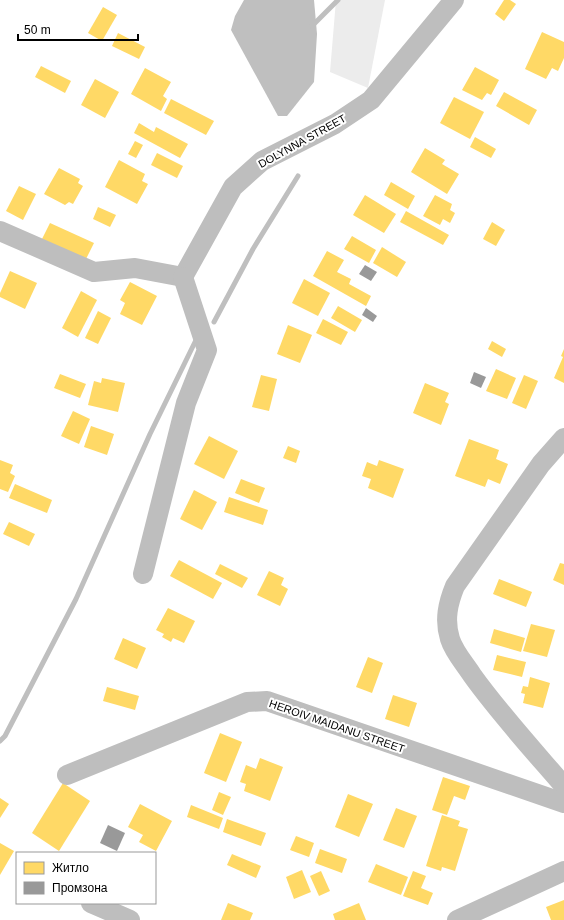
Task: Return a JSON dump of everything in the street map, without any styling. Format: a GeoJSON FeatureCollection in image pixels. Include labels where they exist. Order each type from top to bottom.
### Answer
{"type":"FeatureCollection","features":[{"type":"Feature","properties":{"kind":"street","name":"DOLYNNA STREET"},"geometry":{"type":"LineString","coordinates":[[183,277],[233,187],[262,161],[335,124],[371,100],[454,0]]}},
{"type":"Feature","properties":{"kind":"street"},"geometry":{"type":"LineString","coordinates":[[0,231],[94,272],[135,268],[183,277],[207,350],[186,403],[143,574]]}},
{"type":"Feature","properties":{"kind":"street"},"geometry":{"type":"LineString","coordinates":[[564,438],[541,464],[455,586],[448,604],[447,623],[450,639],[458,656],[487,696],[564,786]]}},
{"type":"Feature","properties":{"kind":"street","name":"HEROIV MAIDANU STREET"},"geometry":{"type":"LineString","coordinates":[[67,775],[247,702],[267,701],[564,803]]}},
{"type":"Feature","properties":{"kind":"street"},"geometry":{"type":"LineString","coordinates":[[457,920],[564,871]]}},
{"type":"Feature","properties":{"kind":"street"},"geometry":{"type":"LineString","coordinates":[[93,904],[130,920]]}},
{"type":"Feature","properties":{"kind":"shaded area"},"geometry":{"type":"Polygon","coordinates":[[[244,0],[314,0],[317,34],[314,82],[287,116],[278,116],[231,30],[235,16],[244,0]]]}},
{"type":"Feature","properties":{"kind":"shaded area"},"geometry":{"type":"Polygon","coordinates":[[[336,0],[385,0],[368,88],[330,72],[336,0]]]}},
{"type":"Feature","properties":{"kind":"building: Житло"},"geometry":{"type":"Polygon","coordinates":[[[504,0],[510,0],[516,4],[504,21],[495,14],[504,0]]]}},
{"type":"Feature","properties":{"kind":"building: Житло"},"geometry":{"type":"Polygon","coordinates":[[[103,7],[117,15],[102,41],[88,33],[103,7]]]}},
{"type":"Feature","properties":{"kind":"building: Житло"},"geometry":{"type":"Polygon","coordinates":[[[542,32],[564,42],[564,58],[558,71],[552,68],[546,79],[525,69],[542,32]]]}},
{"type":"Feature","properties":{"kind":"building: Житло"},"geometry":{"type":"Polygon","coordinates":[[[118,33],[145,47],[139,59],[112,46],[118,33]]]}},
{"type":"Feature","properties":{"kind":"building: Житло"},"geometry":{"type":"Polygon","coordinates":[[[41,66],[71,81],[65,93],[35,77],[41,66]]]}},
{"type":"Feature","properties":{"kind":"building: Житло"},"geometry":{"type":"Polygon","coordinates":[[[475,67],[499,80],[491,95],[487,93],[482,100],[462,90],[475,67]]]}},
{"type":"Feature","properties":{"kind":"building: Житло"},"geometry":{"type":"Polygon","coordinates":[[[145,68],[171,82],[163,96],[167,99],[161,111],[131,94],[145,68]]]}},
{"type":"Feature","properties":{"kind":"building: Житло"},"geometry":{"type":"Polygon","coordinates":[[[95,79],[119,92],[105,118],[81,105],[95,79]]]}},
{"type":"Feature","properties":{"kind":"building: Житло"},"geometry":{"type":"Polygon","coordinates":[[[504,92],[537,110],[529,125],[496,106],[504,92]]]}},
{"type":"Feature","properties":{"kind":"building: Житло"},"geometry":{"type":"Polygon","coordinates":[[[454,97],[484,112],[470,139],[440,123],[454,97]]]}},
{"type":"Feature","properties":{"kind":"building: Житло"},"geometry":{"type":"Polygon","coordinates":[[[171,99],[214,121],[206,135],[164,113],[171,99]]]}},
{"type":"Feature","properties":{"kind":"building: Житло"},"geometry":{"type":"Polygon","coordinates":[[[139,123],[154,132],[156,127],[188,144],[180,158],[134,133],[139,123]]]}},
{"type":"Feature","properties":{"kind":"building: Житло"},"geometry":{"type":"Polygon","coordinates":[[[475,137],[496,149],[491,158],[470,147],[475,137]]]}},
{"type":"Feature","properties":{"kind":"building: Житло"},"geometry":{"type":"Polygon","coordinates":[[[135,141],[143,145],[136,158],[128,154],[135,141]]]}},
{"type":"Feature","properties":{"kind":"building: Житло"},"geometry":{"type":"Polygon","coordinates":[[[425,148],[445,160],[442,164],[459,174],[447,194],[411,172],[425,148]]]}},
{"type":"Feature","properties":{"kind":"building: Житло"},"geometry":{"type":"Polygon","coordinates":[[[157,153],[183,166],[177,178],[151,165],[157,153]]]}},
{"type":"Feature","properties":{"kind":"building: Житло"},"geometry":{"type":"Polygon","coordinates":[[[119,160],[145,174],[142,181],[148,184],[137,204],[105,187],[119,160]]]}},
{"type":"Feature","properties":{"kind":"building: Житло"},"geometry":{"type":"Polygon","coordinates":[[[59,168],[80,179],[78,183],[83,186],[73,204],[69,202],[65,205],[44,194],[59,168]]]}},
{"type":"Feature","properties":{"kind":"building: Житло"},"geometry":{"type":"Polygon","coordinates":[[[391,182],[415,196],[408,209],[384,195],[391,182]]]}},
{"type":"Feature","properties":{"kind":"building: Житло"},"geometry":{"type":"Polygon","coordinates":[[[19,186],[36,194],[23,220],[6,211],[19,186]]]}},
{"type":"Feature","properties":{"kind":"building: Житло"},"geometry":{"type":"Polygon","coordinates":[[[365,195],[396,214],[384,233],[353,215],[365,195]]]}},
{"type":"Feature","properties":{"kind":"building: Житло"},"geometry":{"type":"Polygon","coordinates":[[[435,195],[452,204],[450,210],[455,213],[450,223],[443,219],[440,225],[423,216],[435,195]]]}},
{"type":"Feature","properties":{"kind":"building: Житло"},"geometry":{"type":"Polygon","coordinates":[[[98,207],[116,215],[110,227],[93,219],[98,207]]]}},
{"type":"Feature","properties":{"kind":"building: Житло"},"geometry":{"type":"Polygon","coordinates":[[[406,211],[449,235],[443,245],[400,222],[406,211]]]}},
{"type":"Feature","properties":{"kind":"building: Житло"},"geometry":{"type":"Polygon","coordinates":[[[492,222],[505,230],[496,246],[483,239],[492,222]]]}},
{"type":"Feature","properties":{"kind":"building: Житло"},"geometry":{"type":"Polygon","coordinates":[[[50,223],[94,243],[86,259],[42,239],[50,223]]]}},
{"type":"Feature","properties":{"kind":"building: Житло"},"geometry":{"type":"Polygon","coordinates":[[[352,236],[376,250],[369,263],[344,249],[352,236]]]}},
{"type":"Feature","properties":{"kind":"building: Житло"},"geometry":{"type":"Polygon","coordinates":[[[382,247],[406,262],[397,277],[373,263],[382,247]]]}},
{"type":"Feature","properties":{"kind":"building: Житло"},"geometry":{"type":"Polygon","coordinates":[[[327,251],[344,260],[337,272],[351,279],[349,284],[371,296],[366,306],[313,276],[327,251]]]}},
{"type":"Feature","properties":{"kind":"building: Житло"},"geometry":{"type":"Polygon","coordinates":[[[10,271],[37,283],[25,309],[0,297],[0,293],[10,271]]]}},
{"type":"Feature","properties":{"kind":"building: Житло"},"geometry":{"type":"Polygon","coordinates":[[[304,279],[330,293],[318,316],[292,303],[304,279]]]}},
{"type":"Feature","properties":{"kind":"building: Житло"},"geometry":{"type":"Polygon","coordinates":[[[130,282],[157,296],[142,325],[120,314],[125,303],[120,300],[130,282]]]}},
{"type":"Feature","properties":{"kind":"building: Житло"},"geometry":{"type":"Polygon","coordinates":[[[81,291],[97,300],[78,337],[62,328],[81,291]]]}},
{"type":"Feature","properties":{"kind":"building: Житло"},"geometry":{"type":"Polygon","coordinates":[[[338,306],[362,320],[355,332],[331,318],[338,306]]]}},
{"type":"Feature","properties":{"kind":"building: Житло"},"geometry":{"type":"Polygon","coordinates":[[[98,311],[111,318],[98,344],[85,338],[98,311]]]}},
{"type":"Feature","properties":{"kind":"building: Житло"},"geometry":{"type":"Polygon","coordinates":[[[323,319],[348,332],[341,345],[316,333],[323,319]]]}},
{"type":"Feature","properties":{"kind":"building: Житло"},"geometry":{"type":"Polygon","coordinates":[[[288,325],[312,335],[300,363],[277,354],[288,325]]]}},
{"type":"Feature","properties":{"kind":"building: Житло"},"geometry":{"type":"Polygon","coordinates":[[[492,341],[506,349],[502,357],[488,349],[492,341]]]}},
{"type":"Feature","properties":{"kind":"building: Житло"},"geometry":{"type":"Polygon","coordinates":[[[564,349],[564,383],[554,378],[563,357],[561,356],[564,349]]]}},
{"type":"Feature","properties":{"kind":"building: Житло"},"geometry":{"type":"Polygon","coordinates":[[[496,369],[516,378],[507,399],[486,391],[496,369]]]}},
{"type":"Feature","properties":{"kind":"building: Житло"},"geometry":{"type":"Polygon","coordinates":[[[60,374],[86,384],[80,398],[54,388],[60,374]]]}},
{"type":"Feature","properties":{"kind":"building: Житло"},"geometry":{"type":"Polygon","coordinates":[[[261,375],[277,379],[269,411],[252,407],[261,375]]]}},
{"type":"Feature","properties":{"kind":"building: Житло"},"geometry":{"type":"Polygon","coordinates":[[[524,375],[538,381],[526,409],[512,403],[524,375]]]}},
{"type":"Feature","properties":{"kind":"building: Житло"},"geometry":{"type":"Polygon","coordinates":[[[102,378],[125,383],[118,412],[88,405],[94,381],[101,383],[102,378]]]}},
{"type":"Feature","properties":{"kind":"building: Житло"},"geometry":{"type":"Polygon","coordinates":[[[425,383],[449,393],[445,402],[449,404],[441,425],[413,413],[425,383]]]}},
{"type":"Feature","properties":{"kind":"building: Житло"},"geometry":{"type":"Polygon","coordinates":[[[73,411],[90,419],[79,444],[61,436],[73,411]]]}},
{"type":"Feature","properties":{"kind":"building: Житло"},"geometry":{"type":"Polygon","coordinates":[[[91,426],[114,434],[107,455],[84,447],[91,426]]]}},
{"type":"Feature","properties":{"kind":"building: Житло"},"geometry":{"type":"Polygon","coordinates":[[[209,436],[238,451],[224,479],[194,464],[209,436]]]}},
{"type":"Feature","properties":{"kind":"building: Житло"},"geometry":{"type":"Polygon","coordinates":[[[469,439],[499,450],[496,459],[508,464],[500,484],[488,479],[485,487],[455,476],[469,439]]]}},
{"type":"Feature","properties":{"kind":"building: Житло"},"geometry":{"type":"Polygon","coordinates":[[[288,446],[300,451],[296,463],[283,458],[288,446]]]}},
{"type":"Feature","properties":{"kind":"building: Житло"},"geometry":{"type":"Polygon","coordinates":[[[0,460],[13,465],[10,473],[15,476],[8,492],[0,489],[0,460]]]}},
{"type":"Feature","properties":{"kind":"building: Житло"},"geometry":{"type":"Polygon","coordinates":[[[379,460],[404,469],[393,498],[368,488],[371,479],[362,476],[367,462],[377,466],[379,460]]]}},
{"type":"Feature","properties":{"kind":"building: Житло"},"geometry":{"type":"Polygon","coordinates":[[[241,479],[265,488],[259,503],[235,493],[241,479]]]}},
{"type":"Feature","properties":{"kind":"building: Житло"},"geometry":{"type":"Polygon","coordinates":[[[15,484],[52,500],[47,513],[9,498],[15,484]]]}},
{"type":"Feature","properties":{"kind":"building: Житло"},"geometry":{"type":"Polygon","coordinates":[[[194,490],[217,502],[202,530],[180,519],[194,490]]]}},
{"type":"Feature","properties":{"kind":"building: Житло"},"geometry":{"type":"Polygon","coordinates":[[[229,497],[268,510],[263,525],[224,512],[229,497]]]}},
{"type":"Feature","properties":{"kind":"building: Житло"},"geometry":{"type":"Polygon","coordinates":[[[9,522],[35,534],[29,546],[3,534],[9,522]]]}},
{"type":"Feature","properties":{"kind":"building: Житло"},"geometry":{"type":"Polygon","coordinates":[[[179,560],[222,583],[213,599],[170,576],[179,560]]]}},
{"type":"Feature","properties":{"kind":"building: Житло"},"geometry":{"type":"Polygon","coordinates":[[[560,563],[564,564],[564,585],[553,580],[560,563]]]}},
{"type":"Feature","properties":{"kind":"building: Житло"},"geometry":{"type":"Polygon","coordinates":[[[220,564],[248,578],[242,588],[215,574],[220,564]]]}},
{"type":"Feature","properties":{"kind":"building: Житло"},"geometry":{"type":"Polygon","coordinates":[[[269,571],[284,578],[281,585],[288,589],[280,606],[257,595],[269,571]]]}},
{"type":"Feature","properties":{"kind":"building: Житло"},"geometry":{"type":"Polygon","coordinates":[[[499,579],[532,592],[526,607],[493,594],[499,579]]]}},
{"type":"Feature","properties":{"kind":"building: Житло"},"geometry":{"type":"Polygon","coordinates":[[[168,608],[195,621],[184,643],[173,638],[171,642],[162,637],[164,634],[156,630],[168,608]]]}},
{"type":"Feature","properties":{"kind":"building: Житло"},"geometry":{"type":"Polygon","coordinates":[[[531,624],[555,630],[547,657],[523,651],[531,624]]]}},
{"type":"Feature","properties":{"kind":"building: Житло"},"geometry":{"type":"Polygon","coordinates":[[[494,629],[525,638],[521,652],[490,643],[494,629]]]}},
{"type":"Feature","properties":{"kind":"building: Житло"},"geometry":{"type":"Polygon","coordinates":[[[123,638],[146,648],[137,669],[114,659],[123,638]]]}},
{"type":"Feature","properties":{"kind":"building: Житло"},"geometry":{"type":"Polygon","coordinates":[[[497,655],[526,662],[522,677],[493,670],[497,655]]]}},
{"type":"Feature","properties":{"kind":"building: Житло"},"geometry":{"type":"Polygon","coordinates":[[[368,657],[383,663],[372,693],[356,687],[368,657]]]}},
{"type":"Feature","properties":{"kind":"building: Житло"},"geometry":{"type":"Polygon","coordinates":[[[530,677],[550,683],[543,708],[523,703],[525,694],[521,693],[523,686],[528,687],[530,677]]]}},
{"type":"Feature","properties":{"kind":"building: Житло"},"geometry":{"type":"Polygon","coordinates":[[[107,687],[139,696],[135,710],[103,701],[107,687]]]}},
{"type":"Feature","properties":{"kind":"building: Житло"},"geometry":{"type":"Polygon","coordinates":[[[393,695],[417,703],[409,727],[385,719],[393,695]]]}},
{"type":"Feature","properties":{"kind":"building: Житло"},"geometry":{"type":"Polygon","coordinates":[[[220,733],[242,742],[226,782],[204,773],[220,733]]]}},
{"type":"Feature","properties":{"kind":"building: Житло"},"geometry":{"type":"Polygon","coordinates":[[[260,758],[283,767],[270,801],[244,791],[246,784],[240,782],[246,765],[256,769],[260,758]]]}},
{"type":"Feature","properties":{"kind":"building: Житло"},"geometry":{"type":"Polygon","coordinates":[[[443,777],[470,786],[465,800],[454,796],[447,815],[432,810],[443,777]]]}},
{"type":"Feature","properties":{"kind":"building: Житло"},"geometry":{"type":"Polygon","coordinates":[[[63,783],[90,801],[59,851],[32,833],[63,783]]]}},
{"type":"Feature","properties":{"kind":"building: Житло"},"geometry":{"type":"Polygon","coordinates":[[[219,792],[231,797],[223,815],[212,810],[219,792]]]}},
{"type":"Feature","properties":{"kind":"building: Житло"},"geometry":{"type":"Polygon","coordinates":[[[348,794],[373,804],[359,837],[335,827],[348,794]]]}},
{"type":"Feature","properties":{"kind":"building: Житло"},"geometry":{"type":"Polygon","coordinates":[[[0,798],[9,804],[0,818],[0,798]]]}},
{"type":"Feature","properties":{"kind":"building: Житло"},"geometry":{"type":"Polygon","coordinates":[[[140,804],[172,821],[156,851],[139,842],[143,835],[128,827],[140,804]]]}},
{"type":"Feature","properties":{"kind":"building: Житло"},"geometry":{"type":"Polygon","coordinates":[[[191,805],[223,818],[219,829],[187,817],[191,805]]]}},
{"type":"Feature","properties":{"kind":"building: Житло"},"geometry":{"type":"Polygon","coordinates":[[[396,808],[417,816],[404,848],[383,840],[396,808]]]}},
{"type":"Feature","properties":{"kind":"building: Житло"},"geometry":{"type":"Polygon","coordinates":[[[442,815],[460,821],[458,826],[468,829],[455,871],[442,867],[441,871],[426,866],[442,815]]]}},
{"type":"Feature","properties":{"kind":"building: Житло"},"geometry":{"type":"Polygon","coordinates":[[[227,819],[266,833],[261,846],[223,832],[227,819]]]}},
{"type":"Feature","properties":{"kind":"building: Житло"},"geometry":{"type":"Polygon","coordinates":[[[296,836],[314,843],[309,857],[290,850],[296,836]]]}},
{"type":"Feature","properties":{"kind":"building: Житло"},"geometry":{"type":"Polygon","coordinates":[[[0,843],[14,851],[0,875],[0,843]]]}},
{"type":"Feature","properties":{"kind":"building: Житло"},"geometry":{"type":"Polygon","coordinates":[[[320,849],[347,859],[342,873],[315,863],[320,849]]]}},
{"type":"Feature","properties":{"kind":"building: Житло"},"geometry":{"type":"Polygon","coordinates":[[[232,854],[261,866],[256,878],[227,865],[232,854]]]}},
{"type":"Feature","properties":{"kind":"building: Житло"},"geometry":{"type":"Polygon","coordinates":[[[376,864],[408,877],[401,895],[368,882],[376,864]]]}},
{"type":"Feature","properties":{"kind":"building: Житло"},"geometry":{"type":"Polygon","coordinates":[[[302,870],[311,892],[294,899],[286,877],[302,870]]]}},
{"type":"Feature","properties":{"kind":"building: Житло"},"geometry":{"type":"Polygon","coordinates":[[[321,871],[330,891],[319,896],[310,876],[321,871]]]}},
{"type":"Feature","properties":{"kind":"building: Житло"},"geometry":{"type":"Polygon","coordinates":[[[413,871],[426,876],[421,888],[433,893],[428,905],[403,896],[413,871]]]}},
{"type":"Feature","properties":{"kind":"building: Житло"},"geometry":{"type":"Polygon","coordinates":[[[564,900],[564,920],[551,920],[546,907],[564,900]]]}},
{"type":"Feature","properties":{"kind":"building: Житло"},"geometry":{"type":"Polygon","coordinates":[[[228,903],[253,913],[250,920],[221,920],[228,903]]]}},
{"type":"Feature","properties":{"kind":"building: Житло"},"geometry":{"type":"Polygon","coordinates":[[[359,903],[366,920],[335,920],[333,914],[359,903]]]}},
{"type":"Feature","properties":{"kind":"building: Промзона"},"geometry":{"type":"Polygon","coordinates":[[[365,265],[377,272],[371,281],[359,274],[365,265]]]}},
{"type":"Feature","properties":{"kind":"building: Промзона"},"geometry":{"type":"Polygon","coordinates":[[[366,308],[377,316],[373,322],[362,315],[366,308]]]}},
{"type":"Feature","properties":{"kind":"building: Промзона"},"geometry":{"type":"Polygon","coordinates":[[[474,372],[486,377],[481,388],[470,383],[474,372]]]}},
{"type":"Feature","properties":{"kind":"building: Промзона"},"geometry":{"type":"Polygon","coordinates":[[[108,825],[125,833],[117,851],[100,843],[108,825]]]}},
{"type":"Feature","properties":{"kind":"waterway"},"geometry":{"type":"LineString","coordinates":[[312,26],[338,0]]}},
{"type":"Feature","properties":{"kind":"waterway"},"geometry":{"type":"LineString","coordinates":[[214,322],[253,249],[298,176]]}},
{"type":"Feature","properties":{"kind":"waterway"},"geometry":{"type":"LineString","coordinates":[[0,741],[5,736],[76,599],[150,434],[196,340]]}}]}
